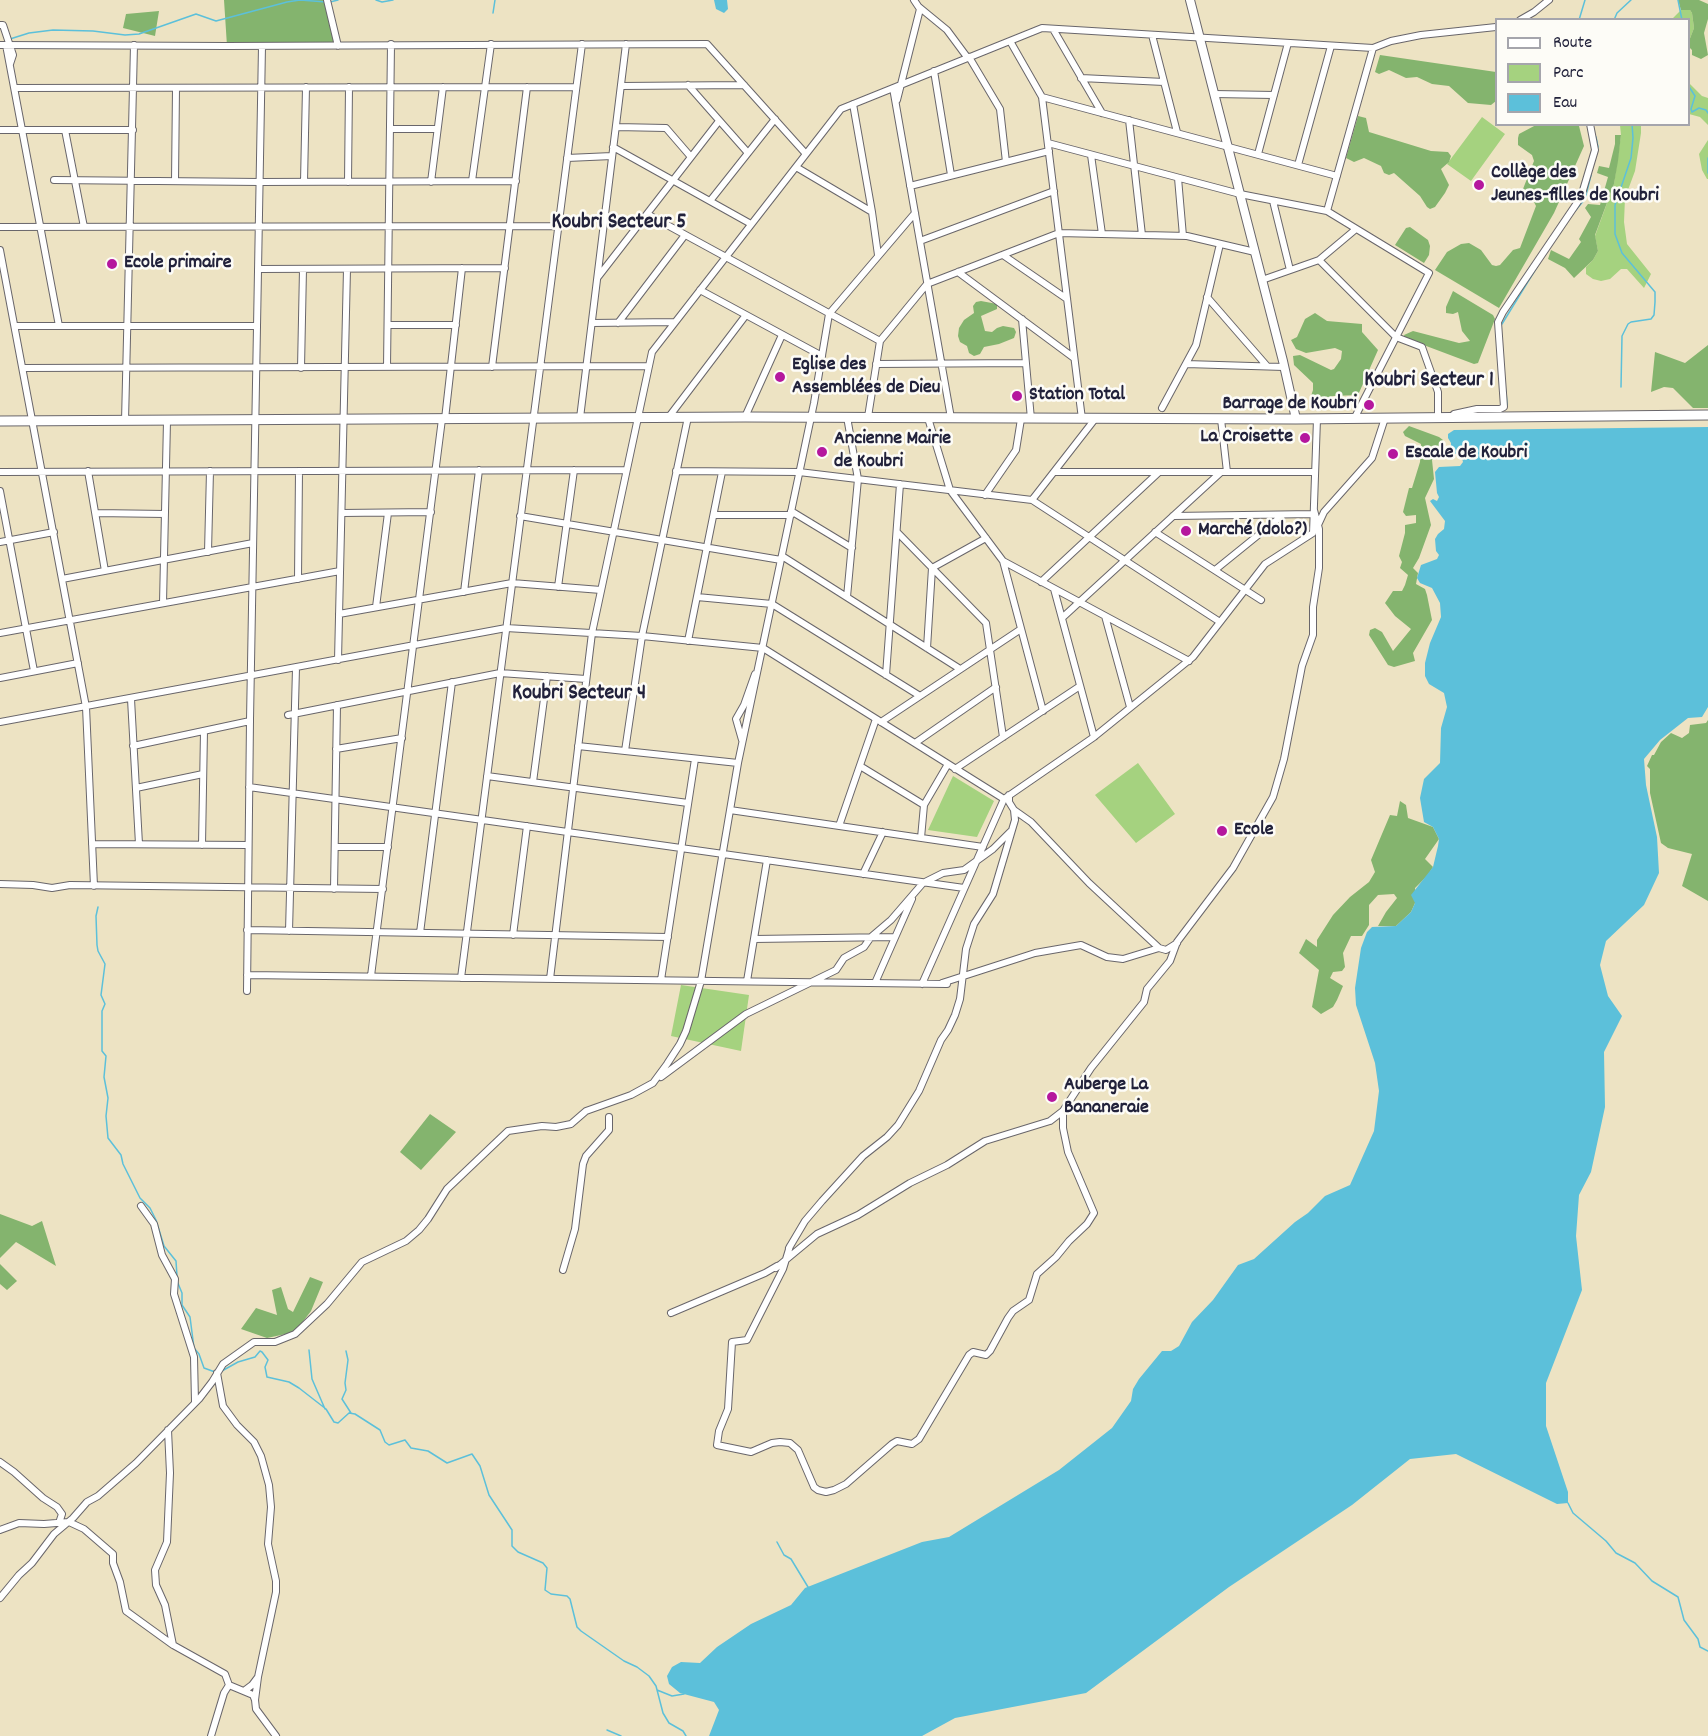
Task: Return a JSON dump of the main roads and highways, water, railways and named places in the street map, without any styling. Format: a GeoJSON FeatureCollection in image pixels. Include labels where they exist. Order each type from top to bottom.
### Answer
{"type":"FeatureCollection","features":[{"type":"Feature","properties":{"kind":"highway"},"geometry":{"type":"LineString","coordinates":[[0,422],[687,417],[1354,419],[1438,416],[1708,415]]}},
{"type":"Feature","properties":{"kind":"main road"},"geometry":{"type":"LineString","coordinates":[[1190,0],[1296,419]]}},
{"type":"Feature","properties":{"kind":"water"},"geometry":{"type":"Polygon","coordinates":[[[714,0],[727,0],[728,9],[724,13],[716,9],[714,0]]]}},
{"type":"Feature","properties":{"kind":"water"},"geometry":{"type":"Polygon","coordinates":[[[1708,427],[1708,707],[1702,717],[1688,718],[1660,740],[1644,759],[1646,785],[1657,837],[1659,873],[1644,905],[1606,941],[1600,965],[1608,996],[1622,1016],[1604,1052],[1605,1107],[1591,1172],[1579,1195],[1576,1236],[1582,1290],[1546,1383],[1546,1426],[1568,1492],[1568,1503],[1557,1504],[1456,1454],[1410,1459],[1352,1505],[1229,1587],[1086,1693],[955,1718],[922,1736],[709,1736],[719,1710],[714,1702],[680,1693],[669,1684],[667,1676],[672,1667],[681,1662],[700,1663],[717,1647],[751,1624],[791,1605],[805,1588],[922,1542],[949,1537],[1059,1470],[1112,1428],[1131,1401],[1133,1389],[1139,1379],[1162,1351],[1171,1351],[1179,1346],[1192,1322],[1213,1300],[1238,1265],[1254,1259],[1325,1196],[1350,1185],[1374,1131],[1379,1091],[1375,1063],[1356,1005],[1355,988],[1361,948],[1367,932],[1372,927],[1396,926],[1411,912],[1415,903],[1411,895],[1433,867],[1439,839],[1433,827],[1424,822],[1420,798],[1424,779],[1440,763],[1441,728],[1447,707],[1444,693],[1429,684],[1425,676],[1425,663],[1430,643],[1441,617],[1440,603],[1432,588],[1420,583],[1417,578],[1421,565],[1437,559],[1439,555],[1436,551],[1435,539],[1444,529],[1445,521],[1430,501],[1433,499],[1437,501],[1439,497],[1435,472],[1439,467],[1460,466],[1463,462],[1462,458],[1451,451],[1448,434],[1454,430],[1708,427]]]}},
{"type":"Feature","properties":{"kind":"waterway"},"geometry":{"type":"LineString","coordinates":[[10,39],[29,33],[53,30],[139,34],[196,14],[216,21],[287,2],[300,0],[326,2]]}},
{"type":"Feature","properties":{"kind":"waterway"},"geometry":{"type":"LineString","coordinates":[[330,2],[338,0]]}},
{"type":"Feature","properties":{"kind":"waterway"},"geometry":{"type":"LineString","coordinates":[[376,0],[382,2],[393,0]]}},
{"type":"Feature","properties":{"kind":"waterway"},"geometry":{"type":"LineString","coordinates":[[493,13],[495,0]]}},
{"type":"Feature","properties":{"kind":"waterway"},"geometry":{"type":"LineString","coordinates":[[1580,18],[1585,0]]}},
{"type":"Feature","properties":{"kind":"waterway"},"geometry":{"type":"LineString","coordinates":[[1615,18],[1631,0]]}},
{"type":"Feature","properties":{"kind":"waterway"},"geometry":{"type":"LineString","coordinates":[[1678,0],[1682,18]]}},
{"type":"Feature","properties":{"kind":"waterway"},"geometry":{"type":"LineString","coordinates":[[1690,88],[1695,96],[1692,112],[1699,108],[1708,113]]}},
{"type":"Feature","properties":{"kind":"waterway"},"geometry":{"type":"LineString","coordinates":[[1621,387],[1622,336],[1631,322],[1651,319],[1654,315],[1655,302],[1655,292],[1622,253],[1615,234],[1615,205],[1631,158],[1632,126]]}},
{"type":"Feature","properties":{"kind":"waterway"},"geometry":{"type":"LineString","coordinates":[[1596,137],[1598,147]]}},
{"type":"Feature","properties":{"kind":"waterway"},"geometry":{"type":"LineString","coordinates":[[1708,158],[1708,173]]}},
{"type":"Feature","properties":{"kind":"waterway"},"geometry":{"type":"LineString","coordinates":[[1575,211],[1585,199],[1591,175]]}},
{"type":"Feature","properties":{"kind":"waterway"},"geometry":{"type":"LineString","coordinates":[[1502,324],[1540,262]]}},
{"type":"Feature","properties":{"kind":"waterway"},"geometry":{"type":"LineString","coordinates":[[1506,391],[1507,405]]}},
{"type":"Feature","properties":{"kind":"waterway"},"geometry":{"type":"LineString","coordinates":[[98,907],[97,945],[105,964],[101,995],[105,1004],[102,1011],[102,1051],[106,1056],[104,1077],[108,1098],[106,1116],[108,1138],[121,1155],[123,1164],[140,1198],[150,1208],[164,1246],[176,1261],[177,1276]]}},
{"type":"Feature","properties":{"kind":"waterway"},"geometry":{"type":"LineString","coordinates":[[177,1281],[182,1293],[182,1305],[190,1317],[194,1348],[204,1368],[215,1372]]}},
{"type":"Feature","properties":{"kind":"waterway"},"geometry":{"type":"LineString","coordinates":[[309,1350],[312,1379],[325,1409]]}},
{"type":"Feature","properties":{"kind":"waterway"},"geometry":{"type":"LineString","coordinates":[[220,1372],[238,1362],[255,1357],[260,1351],[268,1360],[265,1367],[267,1377],[289,1382],[299,1388],[326,1409],[334,1422],[338,1423],[349,1413],[355,1414],[380,1430],[385,1442],[389,1445],[405,1440],[411,1448],[428,1451],[447,1463],[472,1454],[480,1466],[489,1495],[512,1530],[512,1546],[518,1552],[543,1563],[547,1568],[545,1590],[551,1594],[567,1596],[570,1599],[577,1627],[581,1631],[649,1676],[656,1686],[663,1713],[669,1723],[683,1731],[686,1736]]}},
{"type":"Feature","properties":{"kind":"waterway"},"geometry":{"type":"LineString","coordinates":[[346,1351],[348,1360],[346,1390],[342,1399],[351,1413]]}},
{"type":"Feature","properties":{"kind":"waterway"},"geometry":{"type":"LineString","coordinates":[[1568,1503],[1573,1513],[1606,1541],[1616,1553],[1635,1563],[1652,1581],[1678,1597],[1684,1620],[1698,1639],[1700,1647],[1708,1651]]}},
{"type":"Feature","properties":{"kind":"waterway"},"geometry":{"type":"LineString","coordinates":[[777,1542],[784,1555],[791,1559],[808,1587]]}},
{"type":"Feature","properties":{"kind":"waterway"},"geometry":{"type":"LineString","coordinates":[[657,1690],[672,1696],[684,1694]]}},
{"type":"Feature","properties":{"kind":"waterway"},"geometry":{"type":"LineString","coordinates":[[607,1730],[621,1736]]}},
{"type":"Feature","properties":{"kind":"place","name":"Collège des Jeunes-filles de Koubri"},"geometry":{"type":"Point","coordinates":[1479,185]}},
{"type":"Feature","properties":{"kind":"place","name":"Ecole primaire"},"geometry":{"type":"Point","coordinates":[112,264]}},
{"type":"Feature","properties":{"kind":"place","name":"Eglise des Assemblées de Dieu"},"geometry":{"type":"Point","coordinates":[780,377]}},
{"type":"Feature","properties":{"kind":"place","name":"Station Total"},"geometry":{"type":"Point","coordinates":[1017,396]}},
{"type":"Feature","properties":{"kind":"place","name":"Barrage de Koubri"},"geometry":{"type":"Point","coordinates":[1369,405]}},
{"type":"Feature","properties":{"kind":"place","name":"La Croisette"},"geometry":{"type":"Point","coordinates":[1305,438]}},
{"type":"Feature","properties":{"kind":"place","name":"Ancienne Mairie de Koubri"},"geometry":{"type":"Point","coordinates":[822,452]}},
{"type":"Feature","properties":{"kind":"place","name":"Escale de Koubri"},"geometry":{"type":"Point","coordinates":[1393,454]}},
{"type":"Feature","properties":{"kind":"place","name":"Marché (dolo?)"},"geometry":{"type":"Point","coordinates":[1186,531]}},
{"type":"Feature","properties":{"kind":"place","name":"Ecole"},"geometry":{"type":"Point","coordinates":[1222,831]}},
{"type":"Feature","properties":{"kind":"place","name":"Auberge La Bananeraie"},"geometry":{"type":"Point","coordinates":[1052,1097]}},
{"type":"Feature","properties":{"kind":"district","name":"Koubri Secteur 5"},"geometry":{"type":"Point","coordinates":[619,224]}},
{"type":"Feature","properties":{"kind":"district","name":"Koubri Secteur 1"},"geometry":{"type":"Point","coordinates":[1429,382]}},
{"type":"Feature","properties":{"kind":"district","name":"Koubri Secteur 4"},"geometry":{"type":"Point","coordinates":[579,695]}}]}
